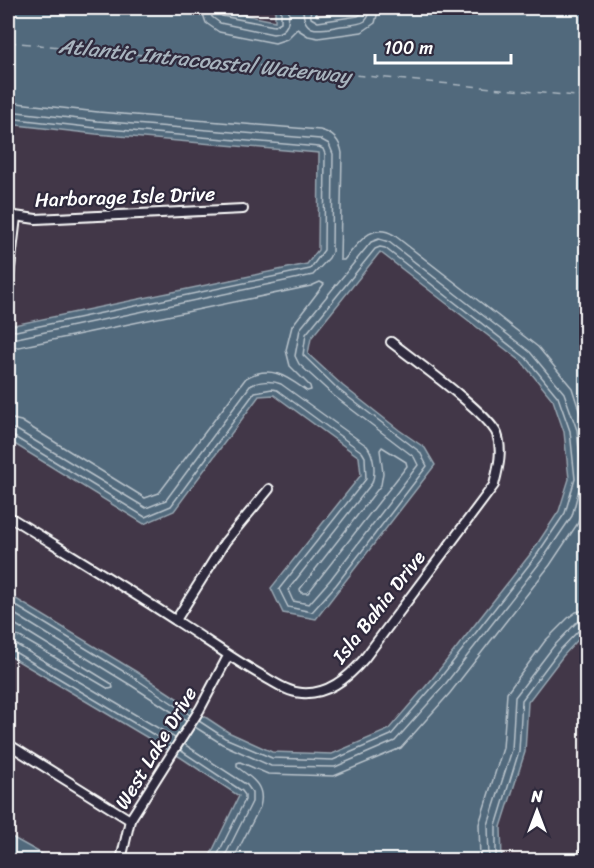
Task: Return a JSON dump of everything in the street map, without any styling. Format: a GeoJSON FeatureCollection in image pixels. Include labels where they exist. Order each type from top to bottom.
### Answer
{"type":"FeatureCollection","features":[{"type":"Feature","properties":{"kind":"street","name":"Harborage Isle Drive"},"geometry":{"type":"LineString","coordinates":[[11,216],[36,219],[243,209]]}},
{"type":"Feature","properties":{"kind":"street"},"geometry":{"type":"LineString","coordinates":[[8,285],[11,216]]}},
{"type":"Feature","properties":{"kind":"street","name":"Isla Bahia Drive"},"geometry":{"type":"LineString","coordinates":[[8,516],[176,620],[228,656],[287,689],[303,693],[318,692],[335,685],[350,675],[364,659],[494,485],[499,468],[500,450],[496,433],[484,417],[391,342]]}},
{"type":"Feature","properties":{"kind":"street"},"geometry":{"type":"LineString","coordinates":[[176,620],[225,542],[269,489]]}},
{"type":"Feature","properties":{"kind":"street","name":"West Lake Drive"},"geometry":{"type":"LineString","coordinates":[[121,861],[130,820],[189,727],[228,656]]}},
{"type":"Feature","properties":{"kind":"street"},"geometry":{"type":"LineString","coordinates":[[8,744],[130,820]]}},
{"type":"Feature","properties":{"kind":"street"},"geometry":{"type":"LineString","coordinates":[[585,861],[586,841]]}},
{"type":"Feature","properties":{"kind":"water","name":"Atlantic Intracoastal Waterway"},"geometry":{"type":"Polygon","coordinates":[[[8,8],[210,8],[275,21],[275,8],[316,8],[317,16],[376,8],[586,8],[586,631],[563,656],[528,702],[525,752],[501,827],[502,860],[208,860],[239,796],[180,757],[8,655],[8,594],[140,674],[228,732],[272,752],[332,754],[388,730],[432,679],[532,552],[559,511],[569,479],[564,432],[553,400],[522,362],[380,252],[311,338],[308,354],[343,386],[425,448],[435,465],[316,619],[283,613],[271,588],[361,475],[359,457],[274,395],[259,396],[174,511],[144,524],[8,440],[8,322],[14,325],[307,264],[318,250],[319,153],[8,124],[8,8]]]}},
{"type":"Feature","properties":{"kind":"water"},"geometry":{"type":"Polygon","coordinates":[[[8,835],[53,860],[8,860],[8,835]]]}},
{"type":"Feature","properties":{"kind":"ferry route"},"geometry":{"type":"LineString","coordinates":[[8,42],[586,97]]}}]}
